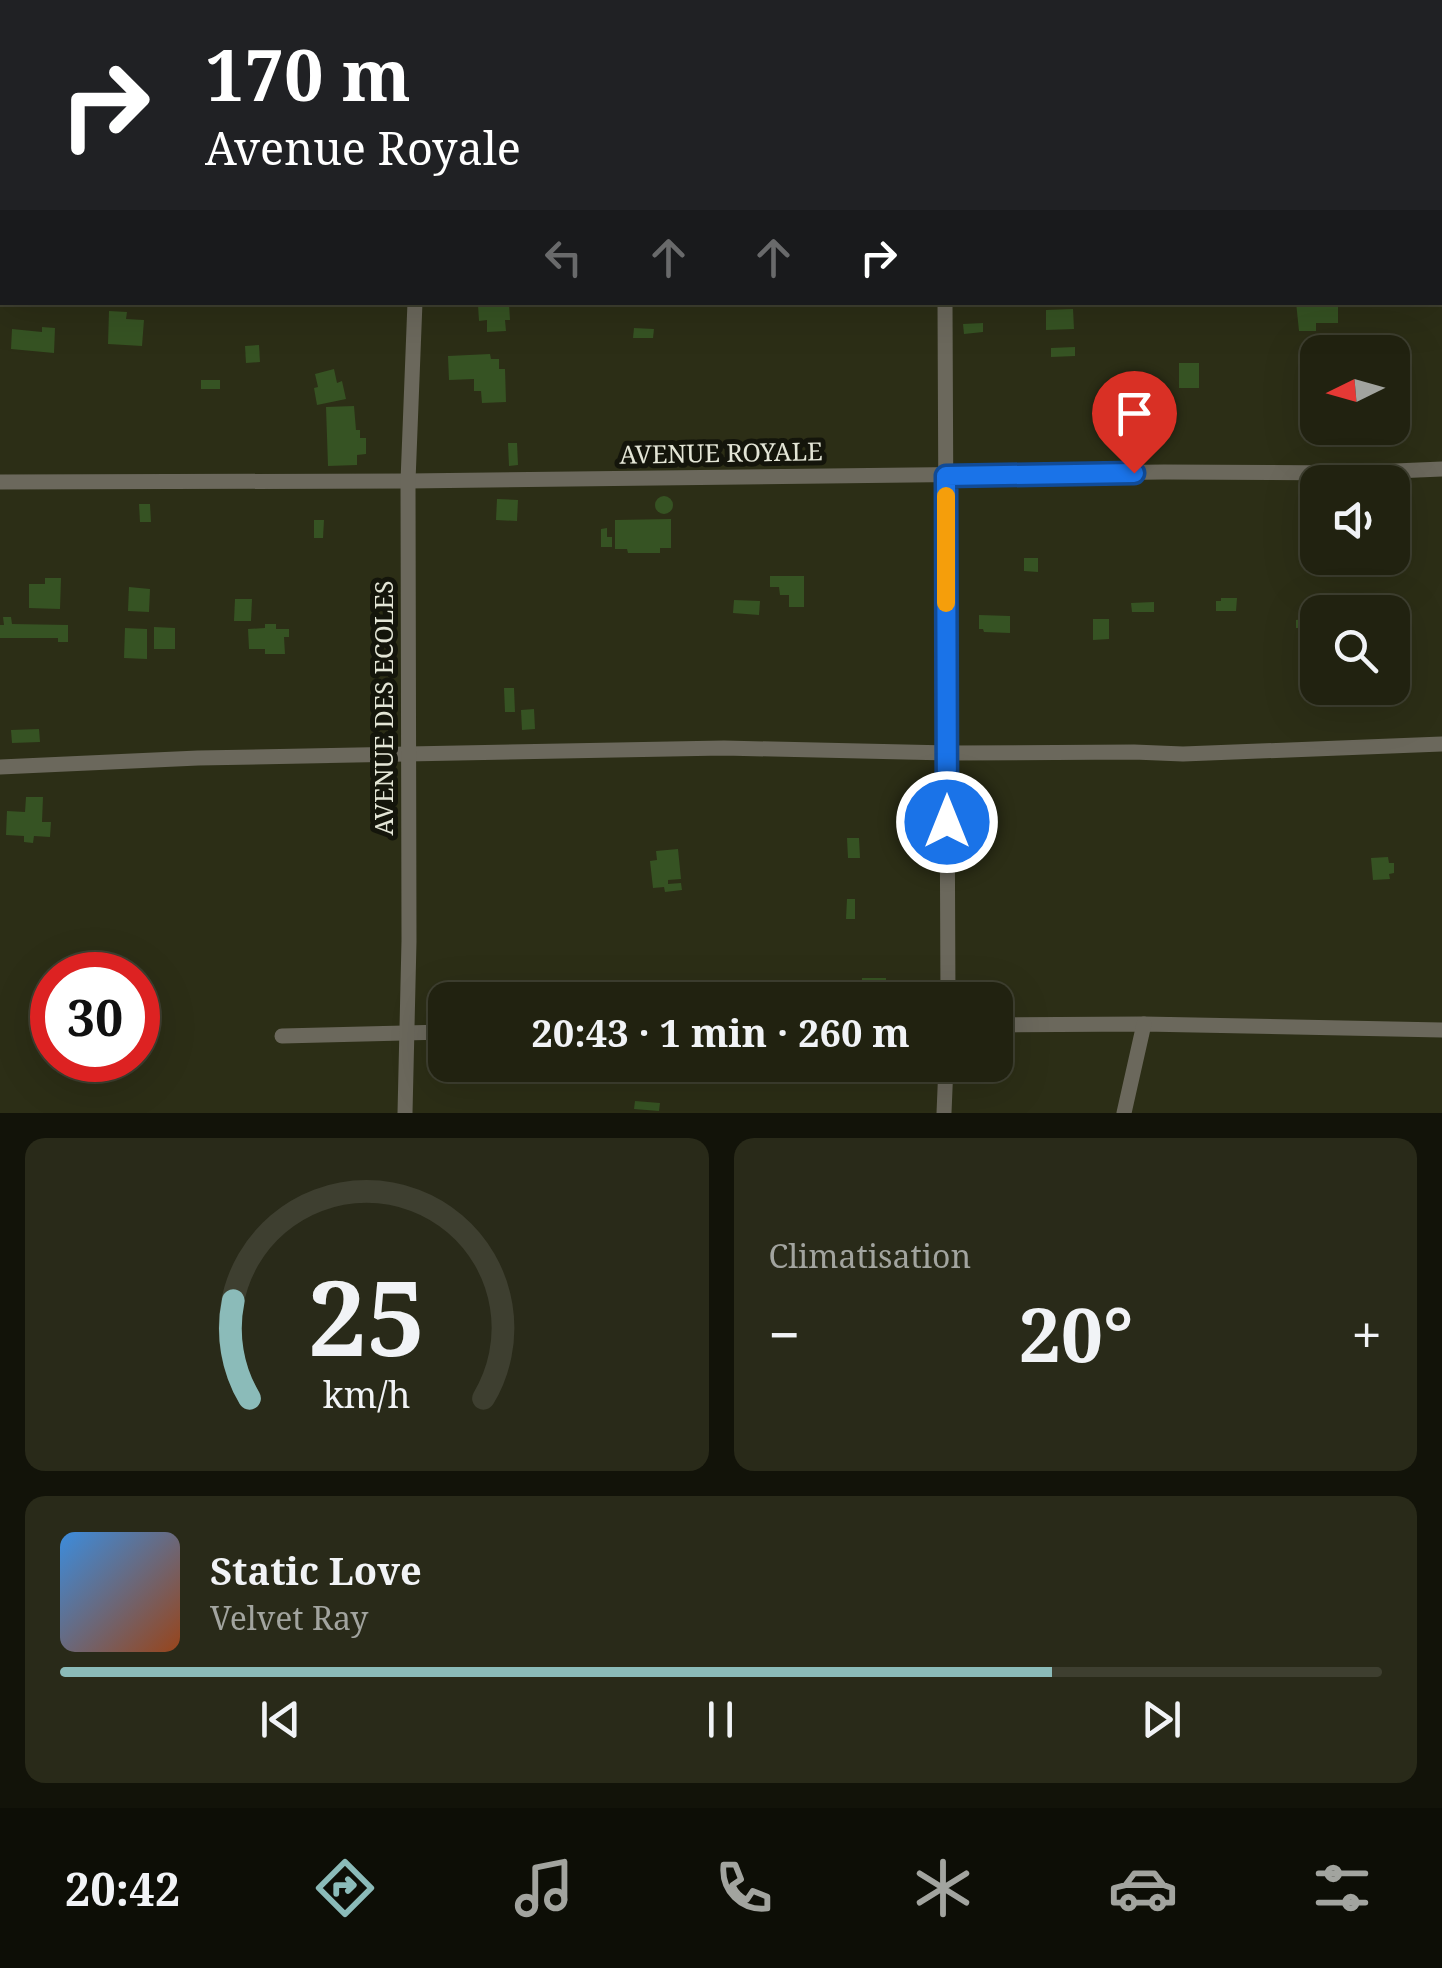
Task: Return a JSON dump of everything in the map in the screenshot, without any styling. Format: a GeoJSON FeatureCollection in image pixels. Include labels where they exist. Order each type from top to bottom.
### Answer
{"type":"FeatureCollection","features":[{"type":"Feature","properties":{"kind":"street","name":"AVENUE DES ECOLES"},"geometry":{"type":"LineString","coordinates":[[405,1113],[410,940],[408,481],[415,305]]}},
{"type":"Feature","properties":{"kind":"street"},"geometry":{"type":"LineString","coordinates":[[945,305],[948,982]]}},
{"type":"Feature","properties":{"kind":"street","name":"AVENUE ROYALE"},"geometry":{"type":"LineString","coordinates":[[0,482],[1164,472],[1348,474],[1442,468]]}},
{"type":"Feature","properties":{"kind":"street"},"geometry":{"type":"LineString","coordinates":[[0,767],[198,758],[724,748],[1183,754],[1442,744]]}},
{"type":"Feature","properties":{"kind":"street"},"geometry":{"type":"LineString","coordinates":[[1124,1113],[1144,1024]]}},
{"type":"Feature","properties":{"kind":"street"},"geometry":{"type":"LineString","coordinates":[[1013,1026],[1144,1024],[1442,1030]]}},
{"type":"Feature","properties":{"kind":"street"},"geometry":{"type":"LineString","coordinates":[[282,1036],[428,1032]]}},
{"type":"Feature","properties":{"kind":"street"},"geometry":{"type":"LineString","coordinates":[[944,1113],[945,1082]]}},
{"type":"Feature","properties":{"kind":"building"},"geometry":{"type":"Polygon","coordinates":[[[478,305],[509,305],[506,331],[487,332],[487,320],[479,321],[478,305]]]}},
{"type":"Feature","properties":{"kind":"building"},"geometry":{"type":"Polygon","coordinates":[[[1296,305],[1338,305],[1338,323],[1316,323],[1316,331],[1299,331],[1296,305]]]}},
{"type":"Feature","properties":{"kind":"building"},"geometry":{"type":"Polygon","coordinates":[[[1073,309],[1074,329],[1046,330],[1046,310],[1073,309]]]}},
{"type":"Feature","properties":{"kind":"building"},"geometry":{"type":"Polygon","coordinates":[[[109,311],[127,312],[126,319],[144,320],[142,346],[108,344],[109,311]]]}},
{"type":"Feature","properties":{"kind":"building"},"geometry":{"type":"Polygon","coordinates":[[[983,323],[983,332],[964,334],[963,324],[983,323]]]}},
{"type":"Feature","properties":{"kind":"building"},"geometry":{"type":"Polygon","coordinates":[[[42,327],[55,328],[54,353],[11,349],[12,329],[42,332],[42,327]]]}},
{"type":"Feature","properties":{"kind":"building"},"geometry":{"type":"Polygon","coordinates":[[[634,328],[654,329],[653,338],[633,338],[634,328]]]}},
{"type":"Feature","properties":{"kind":"building"},"geometry":{"type":"Polygon","coordinates":[[[259,345],[260,362],[246,363],[245,346],[259,345]]]}},
{"type":"Feature","properties":{"kind":"building"},"geometry":{"type":"Polygon","coordinates":[[[1075,347],[1075,356],[1051,357],[1051,348],[1075,347]]]}},
{"type":"Feature","properties":{"kind":"building"},"geometry":{"type":"Polygon","coordinates":[[[490,354],[491,359],[499,359],[499,369],[505,369],[506,402],[482,403],[481,391],[474,391],[474,379],[449,380],[448,356],[490,354]]]}},
{"type":"Feature","properties":{"kind":"building"},"geometry":{"type":"Polygon","coordinates":[[[1179,363],[1199,363],[1199,388],[1179,388],[1179,363]]]}},
{"type":"Feature","properties":{"kind":"building"},"geometry":{"type":"Polygon","coordinates":[[[334,369],[346,399],[317,405],[315,374],[334,369]]]}},
{"type":"Feature","properties":{"kind":"building"},"geometry":{"type":"Polygon","coordinates":[[[201,380],[220,380],[220,389],[201,389],[201,380]]]}},
{"type":"Feature","properties":{"kind":"building"},"geometry":{"type":"Polygon","coordinates":[[[354,406],[356,430],[360,430],[360,438],[366,438],[366,454],[357,455],[357,465],[328,466],[326,407],[354,406]]]}},
{"type":"Feature","properties":{"kind":"building"},"geometry":{"type":"Polygon","coordinates":[[[508,443],[517,443],[518,465],[509,466],[508,443]]]}},
{"type":"Feature","properties":{"kind":"building"},"geometry":{"type":"Polygon","coordinates":[[[664,496],[673,505],[664,514],[655,505],[664,496]]]}},
{"type":"Feature","properties":{"kind":"building"},"geometry":{"type":"Polygon","coordinates":[[[497,499],[518,500],[517,521],[496,520],[497,499]]]}},
{"type":"Feature","properties":{"kind":"building"},"geometry":{"type":"Polygon","coordinates":[[[139,504],[150,504],[151,522],[140,522],[139,504]]]}},
{"type":"Feature","properties":{"kind":"building"},"geometry":{"type":"Polygon","coordinates":[[[671,519],[671,548],[660,548],[660,553],[615,549],[615,520],[671,519]]]}},
{"type":"Feature","properties":{"kind":"building"},"geometry":{"type":"Polygon","coordinates":[[[314,520],[324,520],[323,538],[314,538],[314,520]]]}},
{"type":"Feature","properties":{"kind":"building"},"geometry":{"type":"Polygon","coordinates":[[[607,528],[612,547],[601,547],[601,529],[607,528]]]}},
{"type":"Feature","properties":{"kind":"building"},"geometry":{"type":"Polygon","coordinates":[[[1024,558],[1038,558],[1038,572],[1024,571],[1024,558]]]}},
{"type":"Feature","properties":{"kind":"building"},"geometry":{"type":"Polygon","coordinates":[[[770,576],[804,576],[804,607],[789,607],[789,595],[780,595],[779,587],[770,587],[770,576]]]}},
{"type":"Feature","properties":{"kind":"building"},"geometry":{"type":"Polygon","coordinates":[[[45,578],[61,578],[60,609],[29,608],[29,584],[45,584],[45,578]]]}},
{"type":"Feature","properties":{"kind":"building"},"geometry":{"type":"Polygon","coordinates":[[[129,587],[150,589],[149,612],[128,611],[129,587]]]}},
{"type":"Feature","properties":{"kind":"building"},"geometry":{"type":"Polygon","coordinates":[[[1237,598],[1236,611],[1216,611],[1216,601],[1237,598]]]}},
{"type":"Feature","properties":{"kind":"building"},"geometry":{"type":"Polygon","coordinates":[[[235,599],[252,599],[251,621],[234,621],[235,599]]]}},
{"type":"Feature","properties":{"kind":"building"},"geometry":{"type":"Polygon","coordinates":[[[734,600],[760,601],[759,615],[733,613],[734,600]]]}},
{"type":"Feature","properties":{"kind":"building"},"geometry":{"type":"Polygon","coordinates":[[[1154,602],[1154,612],[1132,612],[1131,603],[1154,602]]]}},
{"type":"Feature","properties":{"kind":"building"},"geometry":{"type":"Polygon","coordinates":[[[979,615],[1010,616],[1010,633],[984,632],[979,629],[979,615]]]}},
{"type":"Feature","properties":{"kind":"building"},"geometry":{"type":"Polygon","coordinates":[[[3,617],[11,617],[12,624],[68,625],[68,642],[58,642],[58,638],[0,638],[3,617]]]}},
{"type":"Feature","properties":{"kind":"building"},"geometry":{"type":"Polygon","coordinates":[[[1093,619],[1109,619],[1109,639],[1093,640],[1093,619]]]}},
{"type":"Feature","properties":{"kind":"building"},"geometry":{"type":"Polygon","coordinates":[[[265,624],[289,629],[289,637],[284,637],[285,654],[249,649],[248,629],[265,628],[265,624]]]}},
{"type":"Feature","properties":{"kind":"building"},"geometry":{"type":"Polygon","coordinates":[[[154,627],[175,628],[175,649],[154,649],[154,627]]]}},
{"type":"Feature","properties":{"kind":"building"},"geometry":{"type":"Polygon","coordinates":[[[125,628],[147,629],[147,659],[124,658],[125,628]]]}},
{"type":"Feature","properties":{"kind":"building"},"geometry":{"type":"Polygon","coordinates":[[[504,688],[514,688],[515,712],[505,712],[504,688]]]}},
{"type":"Feature","properties":{"kind":"building"},"geometry":{"type":"Polygon","coordinates":[[[534,709],[535,729],[522,730],[521,710],[534,709]]]}},
{"type":"Feature","properties":{"kind":"building"},"geometry":{"type":"Polygon","coordinates":[[[39,729],[40,742],[12,743],[11,730],[39,729]]]}},
{"type":"Feature","properties":{"kind":"building"},"geometry":{"type":"Polygon","coordinates":[[[26,797],[43,797],[42,822],[51,822],[50,837],[34,836],[33,843],[24,842],[24,836],[6,835],[7,811],[25,812],[26,797]]]}},
{"type":"Feature","properties":{"kind":"building"},"geometry":{"type":"Polygon","coordinates":[[[847,838],[859,838],[860,858],[848,858],[847,838]]]}},
{"type":"Feature","properties":{"kind":"building"},"geometry":{"type":"Polygon","coordinates":[[[678,849],[681,879],[668,880],[668,884],[681,883],[682,890],[665,892],[664,887],[653,888],[650,861],[657,860],[656,851],[678,849]]]}},
{"type":"Feature","properties":{"kind":"building"},"geometry":{"type":"Polygon","coordinates":[[[1388,857],[1389,863],[1394,863],[1394,873],[1389,874],[1390,879],[1373,880],[1371,858],[1388,857]]]}},
{"type":"Feature","properties":{"kind":"building"},"geometry":{"type":"Polygon","coordinates":[[[847,899],[855,899],[855,919],[846,919],[847,899]]]}},
{"type":"Feature","properties":{"kind":"building"},"geometry":{"type":"Polygon","coordinates":[[[862,978],[886,978],[886,982],[862,982],[862,978]]]}},
{"type":"Feature","properties":{"kind":"building"},"geometry":{"type":"Polygon","coordinates":[[[635,1101],[660,1103],[659,1111],[634,1109],[635,1101]]]}},
{"type":"Feature","properties":{"kind":"slow traffic"},"geometry":{"type":"LineString","coordinates":[[946,496],[946,603]]}},
{"type":"Feature","properties":{"kind":"route"},"geometry":{"type":"LineString","coordinates":[[947,822],[946,476],[1134,473]]}}]}
